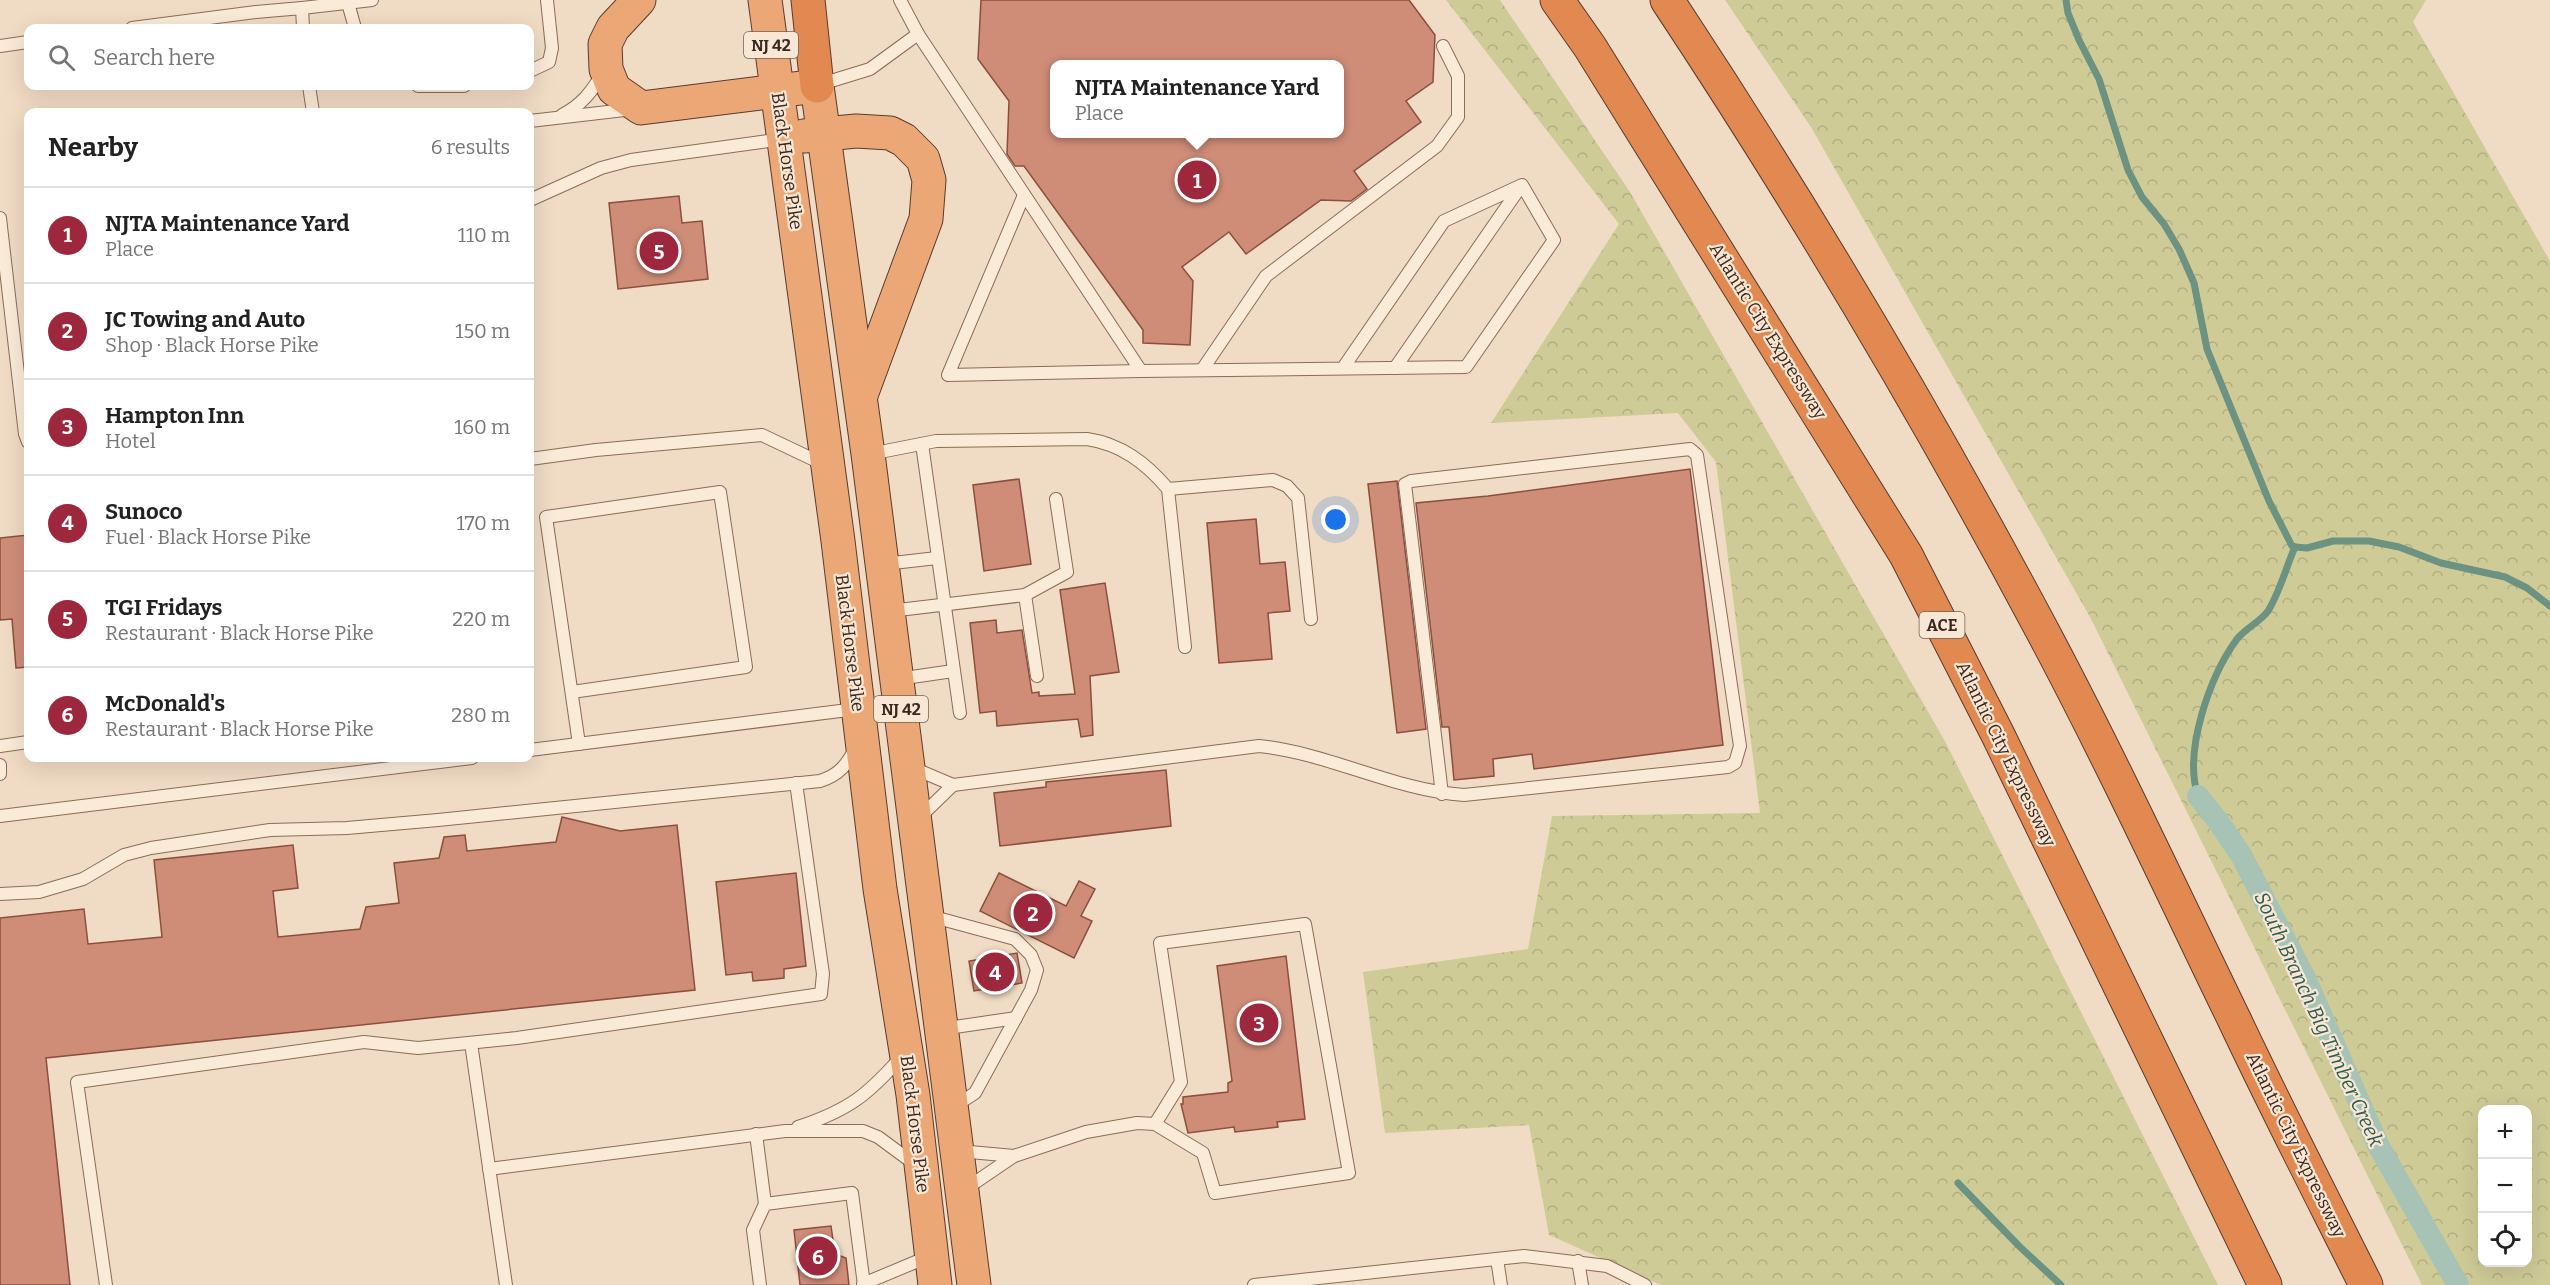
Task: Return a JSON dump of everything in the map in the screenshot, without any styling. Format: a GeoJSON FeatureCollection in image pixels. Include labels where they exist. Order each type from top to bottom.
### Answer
{"type":"FeatureCollection","features":[{"type":"Feature","properties":{"kind":"highway"},"geometry":{"type":"LineString","coordinates":[[639,0],[613,28],[605,44],[606,69],[614,89],[641,108],[817,86]]}},
{"type":"Feature","properties":{"kind":"highway","name":"Black Horse Pike"},"geometry":{"type":"LineString","coordinates":[[765,0],[880,889],[906,1051],[933,1270]]}},
{"type":"Feature","properties":{"kind":"highway","name":"NJ 42"},"geometry":{"type":"LineString","coordinates":[[808,0],[817,86]]}},
{"type":"Feature","properties":{"kind":"highway","name":"Atlantic City Expressway"},"geometry":{"type":"LineString","coordinates":[[1555,0],[1590,47],[1906,555],[1998,735],[2265,1285]]}},
{"type":"Feature","properties":{"kind":"highway","name":"Atlantic City Expressway"},"geometry":{"type":"LineString","coordinates":[[1667,0],[1805,218],[1946,454],[2038,624],[2150,844],[2366,1285]]}},
{"type":"Feature","properties":{"kind":"highway","name":"Black Horse Pike"},"geometry":{"type":"LineString","coordinates":[[817,86],[861,396],[974,1285]]}},
{"type":"Feature","properties":{"kind":"highway"},"geometry":{"type":"LineString","coordinates":[[784,139],[856,131],[890,133],[904,140],[923,159],[929,180],[924,228],[861,396]]}},
{"type":"Feature","properties":{"kind":"lane"},"geometry":{"type":"LineString","coordinates":[[163,24],[372,0]]}},
{"type":"Feature","properties":{"kind":"lane"},"geometry":{"type":"LineString","coordinates":[[534,69],[549,62],[552,48],[547,0]]}},
{"type":"Feature","properties":{"kind":"lane"},"geometry":{"type":"LineString","coordinates":[[900,0],[918,34],[1141,371]]}},
{"type":"Feature","properties":{"kind":"lane"},"geometry":{"type":"LineString","coordinates":[[348,3],[354,24]]}},
{"type":"Feature","properties":{"kind":"lane"},"geometry":{"type":"LineString","coordinates":[[302,8],[303,24]]}},
{"type":"Feature","properties":{"kind":"lane"},"geometry":{"type":"LineString","coordinates":[[817,86],[870,69],[918,34]]}},
{"type":"Feature","properties":{"kind":"lane"},"geometry":{"type":"LineString","coordinates":[[0,46],[24,43]]}},
{"type":"Feature","properties":{"kind":"lane"},"geometry":{"type":"LineString","coordinates":[[1202,370],[1266,276],[1437,146],[1458,117],[1458,76],[1443,45]]}},
{"type":"Feature","properties":{"kind":"lane"},"geometry":{"type":"LineString","coordinates":[[552,120],[575,109],[591,93],[606,69]]}},
{"type":"Feature","properties":{"kind":"lane"},"geometry":{"type":"LineString","coordinates":[[310,90],[312,108]]}},
{"type":"Feature","properties":{"kind":"lane"},"geometry":{"type":"LineString","coordinates":[[534,121],[641,108]]}},
{"type":"Feature","properties":{"kind":"lane"},"geometry":{"type":"LineString","coordinates":[[534,198],[601,168],[631,160],[784,139]]}},
{"type":"Feature","properties":{"kind":"lane"},"geometry":{"type":"LineString","coordinates":[[1024,195],[948,375],[1466,367],[1554,240],[1522,185]]}},
{"type":"Feature","properties":{"kind":"lane"},"geometry":{"type":"LineString","coordinates":[[1343,369],[1444,221],[1522,185]]}},
{"type":"Feature","properties":{"kind":"lane"},"geometry":{"type":"LineString","coordinates":[[1395,368],[1522,185]]}},
{"type":"Feature","properties":{"kind":"lane"},"geometry":{"type":"LineString","coordinates":[[0,218],[24,417]]}},
{"type":"Feature","properties":{"kind":"lane"},"geometry":{"type":"LineString","coordinates":[[534,458],[596,450],[762,435],[827,466]]}},
{"type":"Feature","properties":{"kind":"lane"},"geometry":{"type":"LineString","coordinates":[[868,454],[936,441],[1087,439],[1108,442],[1153,471],[1168,489],[1185,647]]}},
{"type":"Feature","properties":{"kind":"lane"},"geometry":{"type":"LineString","coordinates":[[922,444],[960,713]]}},
{"type":"Feature","properties":{"kind":"lane"},"geometry":{"type":"LineString","coordinates":[[908,765],[953,785],[1259,746],[1289,749],[1419,789],[1442,794],[1464,795],[1728,767],[1735,763],[1740,746],[1697,455],[1694,451],[1689,449],[1411,481],[1406,484],[1442,794]]}},
{"type":"Feature","properties":{"kind":"lane"},"geometry":{"type":"LineString","coordinates":[[1168,489],[1273,480],[1287,486],[1298,498],[1311,619]]}},
{"type":"Feature","properties":{"kind":"lane"},"geometry":{"type":"LineString","coordinates":[[572,692],[746,667],[720,492],[546,517],[579,744]]}},
{"type":"Feature","properties":{"kind":"lane"},"geometry":{"type":"LineString","coordinates":[[889,611],[1025,595],[1067,572],[1056,499]]}},
{"type":"Feature","properties":{"kind":"lane"},"geometry":{"type":"LineString","coordinates":[[882,564],[937,558]]}},
{"type":"Feature","properties":{"kind":"lane"},"geometry":{"type":"LineString","coordinates":[[1025,595],[1037,676]]}},
{"type":"Feature","properties":{"kind":"lane"},"geometry":{"type":"LineString","coordinates":[[897,679],[953,671]]}},
{"type":"Feature","properties":{"kind":"lane"},"geometry":{"type":"LineString","coordinates":[[0,894],[39,892],[83,879],[123,855],[151,848],[270,830],[347,828],[438,820],[820,781],[843,769],[860,722],[534,750]]}},
{"type":"Feature","properties":{"kind":"lane"},"geometry":{"type":"LineString","coordinates":[[0,746],[24,743]]}},
{"type":"Feature","properties":{"kind":"lane"},"geometry":{"type":"LineString","coordinates":[[0,816],[439,762]]}},
{"type":"Feature","properties":{"kind":"lane"},"geometry":{"type":"LineString","coordinates":[[0,765],[0,774]]}},
{"type":"Feature","properties":{"kind":"lane"},"geometry":{"type":"LineString","coordinates":[[106,1285],[77,1082],[364,1041],[418,1048],[471,1043],[821,993],[823,974],[796,783]]}},
{"type":"Feature","properties":{"kind":"lane"},"geometry":{"type":"LineString","coordinates":[[915,822],[953,785]]}},
{"type":"Feature","properties":{"kind":"lane"},"geometry":{"type":"LineString","coordinates":[[926,915],[1015,939],[1031,955],[1037,970],[1031,990],[975,1093],[951,1109]]}},
{"type":"Feature","properties":{"kind":"lane"},"geometry":{"type":"LineString","coordinates":[[962,1191],[1014,1156],[1086,1132],[1137,1123],[1155,1124],[1203,1153],[1215,1193],[1349,1173],[1305,924],[1160,943],[1181,1082],[1155,1124]]}},
{"type":"Feature","properties":{"kind":"lane"},"geometry":{"type":"LineString","coordinates":[[940,1029],[1016,1018]]}},
{"type":"Feature","properties":{"kind":"lane"},"geometry":{"type":"LineString","coordinates":[[471,1043],[506,1285]]}},
{"type":"Feature","properties":{"kind":"lane"},"geometry":{"type":"LineString","coordinates":[[786,1131],[825,1118],[851,1105],[875,1087],[906,1051]]}},
{"type":"Feature","properties":{"kind":"lane"},"geometry":{"type":"LineString","coordinates":[[489,1169],[786,1131],[863,1131],[878,1137],[921,1169]]}},
{"type":"Feature","properties":{"kind":"lane"},"geometry":{"type":"LineString","coordinates":[[756,1134],[765,1204],[753,1230],[760,1285]]}},
{"type":"Feature","properties":{"kind":"lane"},"geometry":{"type":"LineString","coordinates":[[957,1151],[1014,1156]]}},
{"type":"Feature","properties":{"kind":"lane"},"geometry":{"type":"LineString","coordinates":[[765,1204],[852,1193],[863,1285],[933,1270]]}},
{"type":"Feature","properties":{"kind":"lane"},"geometry":{"type":"LineString","coordinates":[[1254,1285],[1524,1256],[1607,1266],[1645,1285]]}},
{"type":"Feature","properties":{"kind":"lane"},"geometry":{"type":"LineString","coordinates":[[1497,1259],[1501,1285]]}},
{"type":"Feature","properties":{"kind":"lane"},"geometry":{"type":"LineString","coordinates":[[1578,1261],[1582,1285]]}},
{"type":"Feature","properties":{"kind":"green space"},"geometry":{"type":"Polygon","coordinates":[[[1446,0],[1500,0],[1630,192],[1946,743],[2218,1285],[1661,1285],[1549,1235],[1529,1125],[1385,1133],[1363,972],[1528,949],[1552,816],[1760,813],[1716,462],[1678,413],[1491,423],[1619,224],[1446,0]]]}},
{"type":"Feature","properties":{"kind":"green space"},"geometry":{"type":"Polygon","coordinates":[[[1725,0],[2426,0],[2413,22],[2550,261],[2550,1285],[2422,1285],[2090,617],[1811,127],[1725,0]]]}},
{"type":"Feature","properties":{"kind":"building"},"geometry":{"type":"Polygon","coordinates":[[[981,0],[1409,0],[1435,35],[1433,82],[1406,101],[1421,122],[1354,171],[1367,189],[1351,201],[1321,200],[1246,254],[1229,232],[1182,267],[1193,281],[1190,345],[1143,343],[1143,330],[1024,166],[1015,166],[1007,154],[1009,101],[978,59],[981,0]]]}},
{"type":"Feature","properties":{"kind":"building"},"geometry":{"type":"Polygon","coordinates":[[[679,196],[682,223],[702,221],[708,279],[618,289],[609,203],[679,196]]]}},
{"type":"Feature","properties":{"kind":"building"},"geometry":{"type":"Polygon","coordinates":[[[1690,469],[1723,745],[1534,769],[1532,754],[1493,759],[1494,776],[1454,780],[1449,727],[1442,727],[1416,503],[1488,496],[1690,469]]]}},
{"type":"Feature","properties":{"kind":"building"},"geometry":{"type":"Polygon","coordinates":[[[1019,479],[1031,564],[984,571],[973,485],[1019,479]]]}},
{"type":"Feature","properties":{"kind":"building"},"geometry":{"type":"Polygon","coordinates":[[[1397,481],[1426,729],[1397,733],[1368,484],[1397,481]]]}},
{"type":"Feature","properties":{"kind":"building"},"geometry":{"type":"Polygon","coordinates":[[[1256,519],[1260,564],[1285,562],[1290,611],[1268,613],[1272,659],[1219,663],[1207,523],[1256,519]]]}},
{"type":"Feature","properties":{"kind":"building"},"geometry":{"type":"Polygon","coordinates":[[[24,535],[24,667],[16,668],[12,619],[0,620],[0,538],[24,535]]]}},
{"type":"Feature","properties":{"kind":"building"},"geometry":{"type":"Polygon","coordinates":[[[1105,583],[1119,672],[1090,676],[1093,735],[1081,737],[1078,719],[997,726],[996,711],[980,713],[970,623],[996,620],[997,633],[1022,630],[1032,693],[1039,692],[1039,696],[1075,694],[1060,590],[1105,583]]]}},
{"type":"Feature","properties":{"kind":"building"},"geometry":{"type":"Polygon","coordinates":[[[1166,770],[1171,826],[1000,846],[994,793],[1046,787],[1046,782],[1166,770]]]}},
{"type":"Feature","properties":{"kind":"building"},"geometry":{"type":"Polygon","coordinates":[[[562,817],[620,831],[677,825],[695,990],[46,1058],[70,1285],[0,1285],[0,918],[84,909],[88,944],[162,937],[154,860],[293,845],[298,888],[273,891],[278,937],[360,929],[366,907],[399,903],[394,863],[439,858],[444,837],[465,835],[467,851],[556,842],[562,817]]]}},
{"type":"Feature","properties":{"kind":"building"},"geometry":{"type":"Polygon","coordinates":[[[796,873],[806,966],[784,969],[784,978],[753,981],[752,972],[726,975],[716,882],[796,873]]]}},
{"type":"Feature","properties":{"kind":"building"},"geometry":{"type":"Polygon","coordinates":[[[999,873],[1066,906],[1079,881],[1095,889],[1081,916],[1092,921],[1074,958],[980,911],[999,873]]]}},
{"type":"Feature","properties":{"kind":"building"},"geometry":{"type":"Polygon","coordinates":[[[1017,953],[1022,983],[974,991],[969,961],[1017,953]]]}},
{"type":"Feature","properties":{"kind":"building"},"geometry":{"type":"Polygon","coordinates":[[[1286,956],[1305,1119],[1277,1122],[1278,1127],[1235,1132],[1234,1127],[1188,1133],[1181,1104],[1183,1104],[1183,1097],[1228,1092],[1228,1083],[1232,1081],[1217,966],[1286,956]]]}},
{"type":"Feature","properties":{"kind":"building"},"geometry":{"type":"Polygon","coordinates":[[[831,1226],[835,1254],[846,1258],[849,1285],[800,1285],[794,1230],[831,1226]]]}},
{"type":"Feature","properties":{"kind":"waterway","name":"South Branch Big Timber Creek"},"geometry":{"type":"LineString","coordinates":[[2066,0],[2068,13],[2079,40],[2099,79],[2128,170],[2142,197],[2164,224],[2179,249],[2194,283],[2207,349],[2269,501],[2292,546],[2295,547]]}},
{"type":"Feature","properties":{"kind":"waterway"},"geometry":{"type":"LineString","coordinates":[[2295,547],[2307,548],[2333,541],[2369,541],[2399,547],[2441,563],[2505,577],[2527,588],[2550,606]]}},
{"type":"Feature","properties":{"kind":"waterway","name":"South Branch Big Timber Creek"},"geometry":{"type":"LineString","coordinates":[[2198,796],[2194,778],[2194,758],[2202,714],[2209,693],[2217,673],[2237,639],[2268,611],[2295,547]]}},
{"type":"Feature","properties":{"kind":"waterway","name":"South Branch Big Timber Creek"},"geometry":{"type":"LineString","coordinates":[[2198,796],[2241,855],[2306,980],[2378,1145],[2458,1285]]}},
{"type":"Feature","properties":{"kind":"waterway"},"geometry":{"type":"LineString","coordinates":[[1958,1183],[2019,1246],[2061,1285]]}},
{"type":"Feature","properties":{"kind":"place","name":"NJTA Maintenance Yard"},"geometry":{"type":"Point","coordinates":[1197,180]}},
{"type":"Feature","properties":{"kind":"place","name":"TGI Fridays"},"geometry":{"type":"Point","coordinates":[659,251]}},
{"type":"Feature","properties":{"kind":"place","name":"JC Towing and Auto"},"geometry":{"type":"Point","coordinates":[1033,913]}},
{"type":"Feature","properties":{"kind":"place","name":"Sunoco"},"geometry":{"type":"Point","coordinates":[995,972]}},
{"type":"Feature","properties":{"kind":"place","name":"Hampton Inn"},"geometry":{"type":"Point","coordinates":[1259,1023]}},
{"type":"Feature","properties":{"kind":"place","name":"McDonald's"},"geometry":{"type":"Point","coordinates":[818,1256]}}]}
